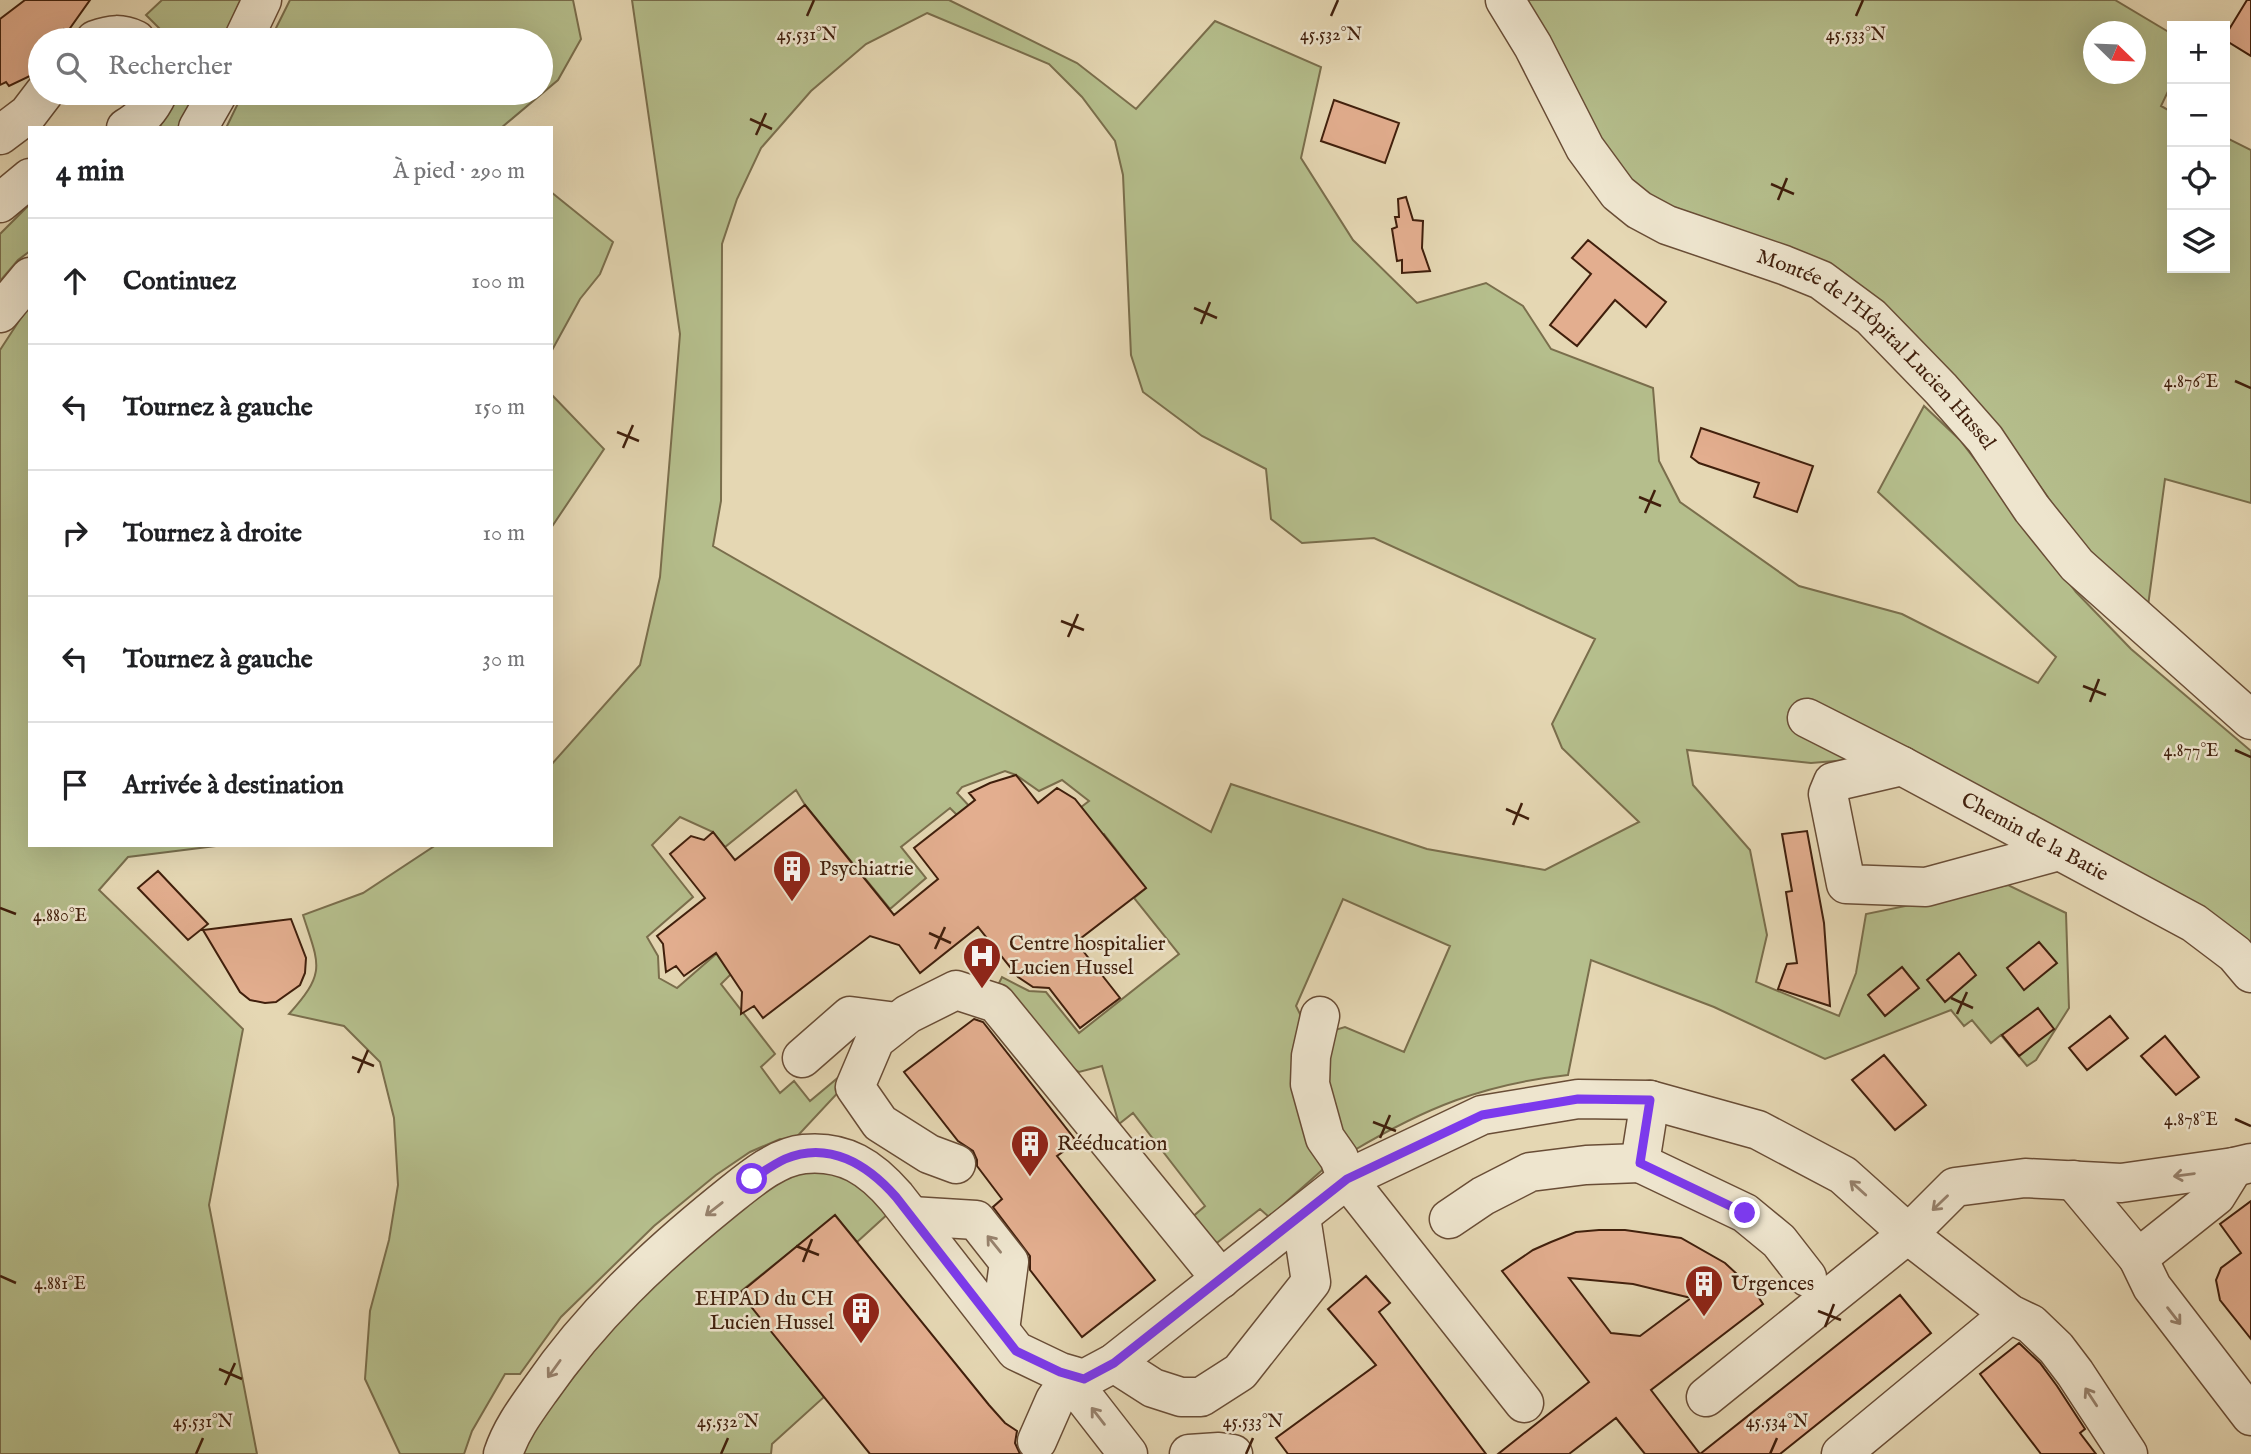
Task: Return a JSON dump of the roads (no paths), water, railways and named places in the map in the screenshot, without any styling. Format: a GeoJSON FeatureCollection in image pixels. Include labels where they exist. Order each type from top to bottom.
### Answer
{"type":"FeatureCollection","features":[{"type":"Feature","properties":{"kind":"street"},"geometry":{"type":"LineString","coordinates":[[249,28],[262,0]]}},
{"type":"Feature","properties":{"kind":"street","name":"Montée de l'Hôpital Lucien Hussel"},"geometry":{"type":"LineString","coordinates":[[1504,0],[1533,47],[1585,148],[1618,193],[1639,210],[1667,225],[1821,280],[1871,317],[1985,439],[2032,509],[2077,565],[2251,720]]}},
{"type":"Feature","properties":{"kind":"street"},"geometry":{"type":"LineString","coordinates":[[0,135],[28,114],[35,105]]}},
{"type":"Feature","properties":{"kind":"street"},"geometry":{"type":"LineString","coordinates":[[129,126],[141,119],[152,105]]}},
{"type":"Feature","properties":{"kind":"street"},"geometry":{"type":"LineString","coordinates":[[199,126],[211,105]]}},
{"type":"Feature","properties":{"kind":"street"},"geometry":{"type":"LineString","coordinates":[[0,203],[28,180]]}},
{"type":"Feature","properties":{"kind":"street"},"geometry":{"type":"LineString","coordinates":[[0,313],[28,279]]}},
{"type":"Feature","properties":{"kind":"street","name":"Chemin de la Batie"},"geometry":{"type":"LineString","coordinates":[[1807,718],[1902,765],[2194,923],[2235,954],[2251,973]]}},
{"type":"Feature","properties":{"kind":"street"},"geometry":{"type":"LineString","coordinates":[[1902,765],[1833,782],[1828,794],[1846,884],[1926,887],[2059,851]]}},
{"type":"Feature","properties":{"kind":"street"},"geometry":{"type":"LineString","coordinates":[[957,1164],[929,1154],[880,1123],[855,1087],[875,1040],[908,1014],[956,990],[996,1003],[1220,1279]]}},
{"type":"Feature","properties":{"kind":"street"},"geometry":{"type":"LineString","coordinates":[[802,1058],[850,1016],[897,1022]]}},
{"type":"Feature","properties":{"kind":"street"},"geometry":{"type":"LineString","coordinates":[[1320,1016],[1311,1056],[1310,1084],[1325,1138],[1339,1158],[1347,1179],[1524,1403]]}},
{"type":"Feature","properties":{"kind":"street"},"geometry":{"type":"LineString","coordinates":[[503,1454],[511,1432],[558,1363],[608,1303],[696,1223],[752,1179],[785,1159],[803,1154],[827,1154],[845,1158],[879,1177],[1016,1351],[1084,1379],[1114,1363],[1347,1179],[1482,1115],[1578,1099],[1650,1100],[1758,1130],[1843,1175],[1908,1234],[2010,1314],[2031,1324],[2056,1348],[2128,1454]]}},
{"type":"Feature","properties":{"kind":"street"},"geometry":{"type":"LineString","coordinates":[[1640,1163],[1650,1100]]}},
{"type":"Feature","properties":{"kind":"street"},"geometry":{"type":"LineString","coordinates":[[1449,1219],[1483,1196],[1530,1172],[1586,1165],[1640,1163],[1745,1213],[1779,1241],[1807,1277]]}},
{"type":"Feature","properties":{"kind":"street"},"geometry":{"type":"LineString","coordinates":[[1706,1397],[1908,1234],[1955,1187],[2025,1178],[2122,1183],[2243,1165]]}},
{"type":"Feature","properties":{"kind":"street"},"geometry":{"type":"LineString","coordinates":[[2137,1258],[2216,1196],[2243,1165]]}},
{"type":"Feature","properties":{"kind":"street"},"geometry":{"type":"LineString","coordinates":[[2073,1180],[2137,1258],[2152,1287],[2251,1416]]}},
{"type":"Feature","properties":{"kind":"street"},"geometry":{"type":"LineString","coordinates":[[911,1216],[976,1220],[1009,1262],[1000,1330]]}},
{"type":"Feature","properties":{"kind":"street"},"geometry":{"type":"LineString","coordinates":[[1114,1363],[1153,1388],[1181,1397],[1201,1397],[1240,1372],[1311,1283],[1301,1217]]}},
{"type":"Feature","properties":{"kind":"street"},"geometry":{"type":"LineString","coordinates":[[1841,1454],[2010,1314]]}},
{"type":"Feature","properties":{"kind":"street"},"geometry":{"type":"LineString","coordinates":[[1037,1441],[1055,1399],[1072,1376]]}},
{"type":"Feature","properties":{"kind":"street"},"geometry":{"type":"LineString","coordinates":[[1072,1376],[1086,1400],[1128,1454]]}},
{"type":"Feature","properties":{"kind":"street"},"geometry":{"type":"LineString","coordinates":[[1189,1454],[1233,1454]]}},
{"type":"Feature","properties":{"kind":"place","name":"Psychiatrie"},"geometry":{"type":"Point","coordinates":[792,903]}},
{"type":"Feature","properties":{"kind":"place","name":"Centre hospitalier Lucien Hussel"},"geometry":{"type":"Point","coordinates":[982,990]}},
{"type":"Feature","properties":{"kind":"place","name":"Rééducation"},"geometry":{"type":"Point","coordinates":[1030,1178]}},
{"type":"Feature","properties":{"kind":"place","name":"Urgences"},"geometry":{"type":"Point","coordinates":[1704,1318]}},
{"type":"Feature","properties":{"kind":"place","name":"EHPAD du CH Lucien Hussel"},"geometry":{"type":"Point","coordinates":[861,1345]}}]}
